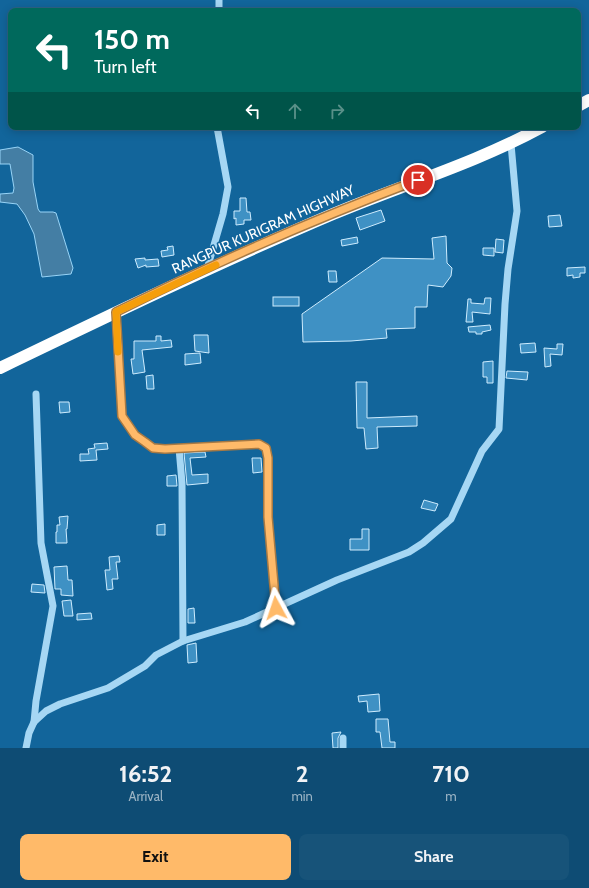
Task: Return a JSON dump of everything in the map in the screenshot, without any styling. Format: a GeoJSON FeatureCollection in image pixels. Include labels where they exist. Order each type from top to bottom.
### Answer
{"type":"FeatureCollection","features":[{"type":"Feature","properties":{"kind":"highway","name":"RANGPUR KURIGRAM HIGHWAY"},"geometry":{"type":"LineString","coordinates":[[0,368],[206,269],[369,199],[511,144],[537,130]]}},
{"type":"Feature","properties":{"kind":"street"},"geometry":{"type":"LineString","coordinates":[[206,269],[223,214],[228,187],[218,130]]}},
{"type":"Feature","properties":{"kind":"street"},"geometry":{"type":"LineString","coordinates":[[34,722],[46,711],[60,704],[108,688],[145,666],[156,655],[183,640],[245,622],[337,580],[409,552],[423,543],[451,519],[482,450],[500,429],[505,304],[508,269],[517,211],[511,144]]}},
{"type":"Feature","properties":{"kind":"street"},"geometry":{"type":"LineString","coordinates":[[116,312],[122,416],[135,435],[153,448],[165,449],[259,444],[266,448],[268,458],[268,517],[276,608]]}},
{"type":"Feature","properties":{"kind":"street"},"geometry":{"type":"LineString","coordinates":[[26,748],[29,733],[34,722],[36,701],[53,606],[41,543],[36,394]]}},
{"type":"Feature","properties":{"kind":"street"},"geometry":{"type":"LineString","coordinates":[[179,448],[182,483],[183,640]]}},
{"type":"Feature","properties":{"kind":"street"},"geometry":{"type":"LineString","coordinates":[[343,738],[343,748]]}},
{"type":"Feature","properties":{"kind":"water"},"geometry":{"type":"Polygon","coordinates":[[[18,147],[33,155],[33,182],[38,209],[40,212],[56,213],[73,268],[71,274],[42,277],[34,234],[25,215],[17,204],[0,202],[0,194],[13,193],[14,188],[10,164],[0,164],[0,150],[18,147]]]}},
{"type":"Feature","properties":{"kind":"building"},"geometry":{"type":"Polygon","coordinates":[[[240,198],[246,198],[247,212],[250,212],[251,220],[244,220],[244,224],[236,225],[234,211],[240,211],[240,198]]]}},
{"type":"Feature","properties":{"kind":"building"},"geometry":{"type":"Polygon","coordinates":[[[381,210],[385,221],[360,230],[356,218],[381,210]]]}},
{"type":"Feature","properties":{"kind":"building"},"geometry":{"type":"Polygon","coordinates":[[[560,215],[562,226],[549,227],[548,216],[560,215]]]}},
{"type":"Feature","properties":{"kind":"building"},"geometry":{"type":"Polygon","coordinates":[[[446,236],[447,263],[452,268],[451,276],[443,287],[428,285],[427,307],[415,307],[415,328],[386,329],[387,338],[351,341],[303,342],[302,314],[382,258],[434,259],[432,238],[446,236]]]}},
{"type":"Feature","properties":{"kind":"building"},"geometry":{"type":"Polygon","coordinates":[[[357,237],[358,243],[342,246],[341,240],[357,237]]]}},
{"type":"Feature","properties":{"kind":"building"},"geometry":{"type":"Polygon","coordinates":[[[496,239],[504,240],[503,253],[495,252],[496,239]]]}},
{"type":"Feature","properties":{"kind":"building"},"geometry":{"type":"Polygon","coordinates":[[[173,246],[174,255],[162,257],[161,251],[168,250],[167,247],[173,246]]]}},
{"type":"Feature","properties":{"kind":"building"},"geometry":{"type":"Polygon","coordinates":[[[483,248],[494,248],[494,256],[483,255],[483,248]]]}},
{"type":"Feature","properties":{"kind":"building"},"geometry":{"type":"Polygon","coordinates":[[[145,258],[145,260],[158,259],[159,266],[146,267],[146,265],[138,268],[135,259],[145,258]]]}},
{"type":"Feature","properties":{"kind":"building"},"geometry":{"type":"Polygon","coordinates":[[[585,267],[585,273],[580,273],[580,277],[573,278],[573,275],[567,276],[567,268],[585,267]]]}},
{"type":"Feature","properties":{"kind":"building"},"geometry":{"type":"Polygon","coordinates":[[[328,271],[336,271],[337,282],[329,282],[328,271]]]}},
{"type":"Feature","properties":{"kind":"building"},"geometry":{"type":"Polygon","coordinates":[[[273,297],[299,297],[299,306],[273,306],[273,297]]]}},
{"type":"Feature","properties":{"kind":"building"},"geometry":{"type":"Polygon","coordinates":[[[485,298],[491,298],[490,314],[472,312],[473,322],[466,322],[468,299],[471,299],[471,303],[484,304],[485,298]]]}},
{"type":"Feature","properties":{"kind":"building"},"geometry":{"type":"Polygon","coordinates":[[[490,325],[491,330],[482,332],[482,334],[469,332],[468,327],[490,325]]]}},
{"type":"Feature","properties":{"kind":"building"},"geometry":{"type":"Polygon","coordinates":[[[194,335],[208,335],[209,353],[195,351],[194,335]]]}},
{"type":"Feature","properties":{"kind":"building"},"geometry":{"type":"Polygon","coordinates":[[[156,336],[161,336],[161,341],[171,340],[172,347],[142,350],[145,372],[133,374],[131,359],[134,359],[134,341],[156,341],[156,336]]]}},
{"type":"Feature","properties":{"kind":"building"},"geometry":{"type":"Polygon","coordinates":[[[535,343],[536,352],[521,353],[520,344],[535,343]]]}},
{"type":"Feature","properties":{"kind":"building"},"geometry":{"type":"Polygon","coordinates":[[[557,344],[563,344],[562,355],[550,354],[551,366],[545,367],[544,348],[557,349],[557,344]]]}},
{"type":"Feature","properties":{"kind":"building"},"geometry":{"type":"Polygon","coordinates":[[[200,353],[201,363],[185,365],[185,354],[200,353]]]}},
{"type":"Feature","properties":{"kind":"building"},"geometry":{"type":"Polygon","coordinates":[[[493,361],[493,383],[487,383],[487,377],[483,377],[483,362],[493,361]]]}},
{"type":"Feature","properties":{"kind":"building"},"geometry":{"type":"Polygon","coordinates":[[[507,371],[528,372],[527,380],[506,378],[507,371]]]}},
{"type":"Feature","properties":{"kind":"building"},"geometry":{"type":"Polygon","coordinates":[[[153,375],[154,389],[147,389],[146,376],[153,375]]]}},
{"type":"Feature","properties":{"kind":"building"},"geometry":{"type":"Polygon","coordinates":[[[356,382],[367,382],[367,418],[417,416],[417,426],[377,427],[378,448],[366,449],[364,428],[357,428],[356,382]]]}},
{"type":"Feature","properties":{"kind":"building"},"geometry":{"type":"Polygon","coordinates":[[[59,402],[69,402],[70,412],[60,413],[59,402]]]}},
{"type":"Feature","properties":{"kind":"building"},"geometry":{"type":"Polygon","coordinates":[[[107,443],[108,449],[96,450],[97,460],[80,461],[80,454],[89,454],[88,449],[95,448],[94,444],[107,443]]]}},
{"type":"Feature","properties":{"kind":"building"},"geometry":{"type":"Polygon","coordinates":[[[205,452],[206,457],[190,458],[192,475],[208,474],[208,483],[187,485],[184,453],[205,452]]]}},
{"type":"Feature","properties":{"kind":"building"},"geometry":{"type":"Polygon","coordinates":[[[252,458],[261,458],[262,472],[253,473],[252,458]]]}},
{"type":"Feature","properties":{"kind":"building"},"geometry":{"type":"Polygon","coordinates":[[[176,475],[177,486],[167,486],[167,476],[176,475]]]}},
{"type":"Feature","properties":{"kind":"building"},"geometry":{"type":"Polygon","coordinates":[[[424,500],[438,504],[435,511],[421,508],[424,500]]]}},
{"type":"Feature","properties":{"kind":"building"},"geometry":{"type":"Polygon","coordinates":[[[68,516],[66,529],[67,543],[56,543],[57,525],[60,525],[59,517],[68,516]]]}},
{"type":"Feature","properties":{"kind":"building"},"geometry":{"type":"Polygon","coordinates":[[[165,524],[165,535],[157,535],[157,525],[165,524]]]}},
{"type":"Feature","properties":{"kind":"building"},"geometry":{"type":"Polygon","coordinates":[[[362,529],[369,529],[369,550],[350,550],[350,539],[362,539],[362,529]]]}},
{"type":"Feature","properties":{"kind":"building"},"geometry":{"type":"Polygon","coordinates":[[[119,556],[120,562],[116,562],[118,579],[112,579],[113,589],[107,590],[105,570],[110,570],[109,557],[119,556]]]}},
{"type":"Feature","properties":{"kind":"building"},"geometry":{"type":"Polygon","coordinates":[[[67,566],[68,580],[72,580],[73,596],[61,595],[61,589],[55,589],[54,567],[67,566]]]}},
{"type":"Feature","properties":{"kind":"building"},"geometry":{"type":"Polygon","coordinates":[[[32,584],[44,585],[45,593],[31,592],[32,584]]]}},
{"type":"Feature","properties":{"kind":"building"},"geometry":{"type":"Polygon","coordinates":[[[71,600],[73,616],[64,616],[62,601],[71,600]]]}},
{"type":"Feature","properties":{"kind":"building"},"geometry":{"type":"Polygon","coordinates":[[[194,608],[195,623],[188,623],[188,609],[194,608]]]}},
{"type":"Feature","properties":{"kind":"building"},"geometry":{"type":"Polygon","coordinates":[[[91,613],[92,619],[77,620],[77,614],[91,613]]]}},
{"type":"Feature","properties":{"kind":"building"},"geometry":{"type":"Polygon","coordinates":[[[196,643],[197,662],[188,663],[187,645],[196,643]]]}},
{"type":"Feature","properties":{"kind":"building"},"geometry":{"type":"Polygon","coordinates":[[[379,694],[380,711],[368,712],[367,701],[359,702],[358,696],[379,694]]]}},
{"type":"Feature","properties":{"kind":"building"},"geometry":{"type":"Polygon","coordinates":[[[376,719],[388,719],[390,742],[395,742],[395,748],[382,748],[380,732],[376,732],[376,719]]]}},
{"type":"Feature","properties":{"kind":"building"},"geometry":{"type":"Polygon","coordinates":[[[341,732],[338,738],[338,748],[333,748],[332,733],[341,732]]]}},
{"type":"Feature","properties":{"kind":"slow traffic"},"geometry":{"type":"LineString","coordinates":[[118,352],[116,312],[216,265]]}},
{"type":"Feature","properties":{"kind":"route"},"geometry":{"type":"LineString","coordinates":[[276,608],[268,517],[268,458],[266,448],[259,444],[165,449],[153,448],[135,435],[122,416],[116,312],[167,287],[300,228],[418,180]]}}]}
